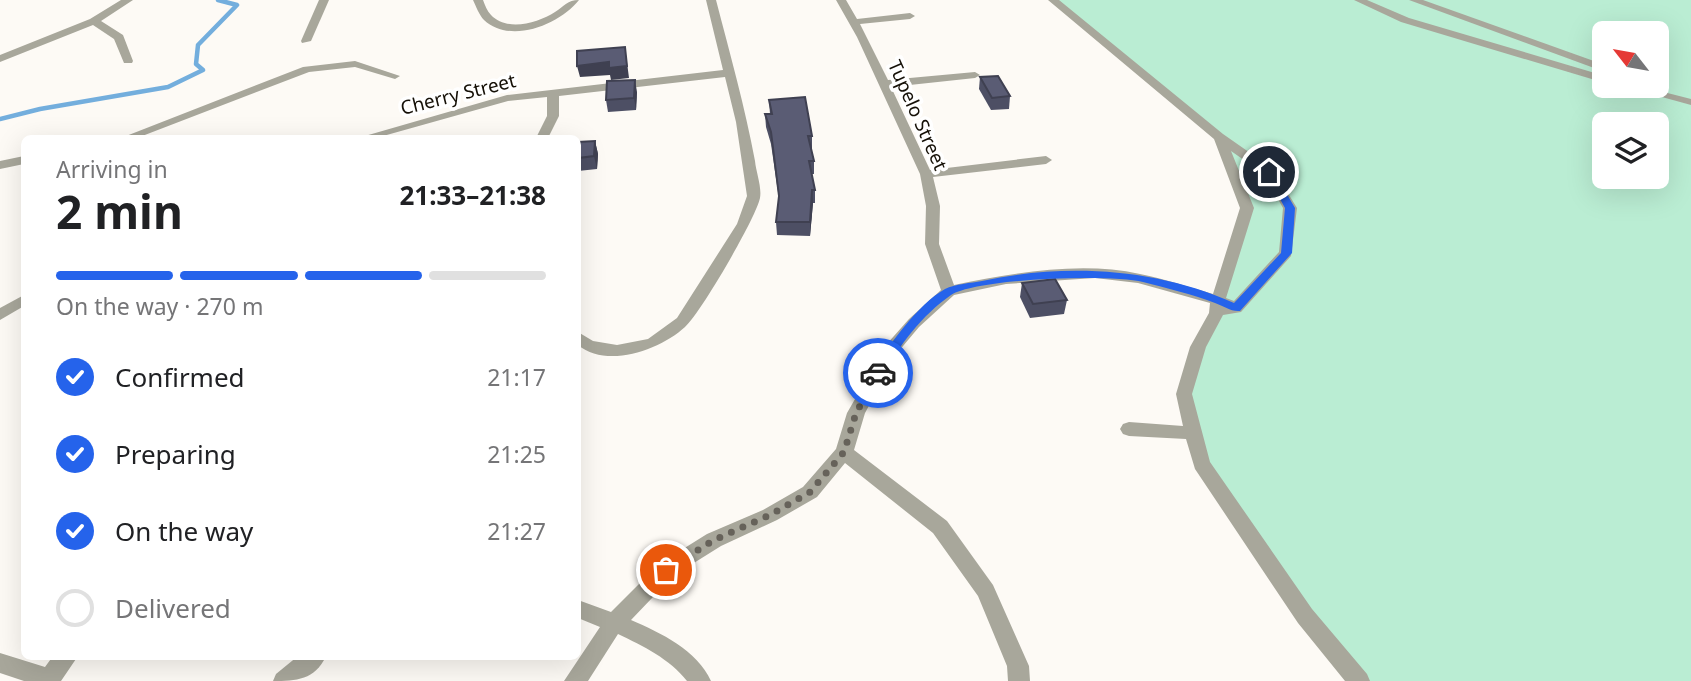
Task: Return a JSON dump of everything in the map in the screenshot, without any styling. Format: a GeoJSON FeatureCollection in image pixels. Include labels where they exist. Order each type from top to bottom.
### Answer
{"type":"FeatureCollection","features":[{"type":"Feature","properties":{"kind":"street"},"geometry":{"type":"LineString","coordinates":[[0,59],[94,21],[128,0]]}},
{"type":"Feature","properties":{"kind":"street"},"geometry":{"type":"LineString","coordinates":[[306,41],[324,0]]}},
{"type":"Feature","properties":{"kind":"street"},"geometry":{"type":"LineString","coordinates":[[478,0],[487,18],[498,23],[522,27],[545,21],[568,9],[574,0]]}},
{"type":"Feature","properties":{"kind":"street"},"geometry":{"type":"LineString","coordinates":[[583,341],[617,351],[653,343],[682,322],[744,223],[754,196],[742,122],[711,0]]}},
{"type":"Feature","properties":{"kind":"street","name":"Tupelo Street"},"geometry":{"type":"LineString","coordinates":[[841,0],[926,174],[933,206],[932,244],[949,291]]}},
{"type":"Feature","properties":{"kind":"street"},"geometry":{"type":"LineString","coordinates":[[575,681],[614,623],[666,570],[714,540],[770,515],[810,492],[844,452],[856,413],[892,349],[914,323],[949,291],[1006,279],[1095,273],[1139,278],[1218,307],[1236,308],[1286,253],[1290,208],[1269,172],[1219,136],[1053,0]]}},
{"type":"Feature","properties":{"kind":"street"},"geometry":{"type":"LineString","coordinates":[[1359,0],[1405,20],[1592,76]]}},
{"type":"Feature","properties":{"kind":"street"},"geometry":{"type":"LineString","coordinates":[[1415,0],[1592,64]]}},
{"type":"Feature","properties":{"kind":"street"},"geometry":{"type":"LineString","coordinates":[[854,22],[910,16]]}},
{"type":"Feature","properties":{"kind":"street"},"geometry":{"type":"LineString","coordinates":[[94,21],[119,37],[128,61]]}},
{"type":"Feature","properties":{"kind":"street"},"geometry":{"type":"LineString","coordinates":[[135,135],[307,69],[355,64],[396,76]]}},
{"type":"Feature","properties":{"kind":"street","name":"Cherry Street"},"geometry":{"type":"LineString","coordinates":[[375,135],[507,98],[729,73]]}},
{"type":"Feature","properties":{"kind":"street"},"geometry":{"type":"LineString","coordinates":[[884,85],[975,75]]}},
{"type":"Feature","properties":{"kind":"street"},"geometry":{"type":"LineString","coordinates":[[1670,88],[1691,94]]}},
{"type":"Feature","properties":{"kind":"street"},"geometry":{"type":"LineString","coordinates":[[544,135],[553,116],[553,93]]}},
{"type":"Feature","properties":{"kind":"street"},"geometry":{"type":"LineString","coordinates":[[1670,97],[1691,102]]}},
{"type":"Feature","properties":{"kind":"street"},"geometry":{"type":"LineString","coordinates":[[1219,136],[1247,208],[1218,307],[1198,347],[1184,394],[1193,433],[1201,464],[1237,520],[1305,616],[1359,681]]}},
{"type":"Feature","properties":{"kind":"street"},"geometry":{"type":"LineString","coordinates":[[926,174],[1046,160]]}},
{"type":"Feature","properties":{"kind":"street"},"geometry":{"type":"LineString","coordinates":[[0,166],[21,161]]}},
{"type":"Feature","properties":{"kind":"street"},"geometry":{"type":"LineString","coordinates":[[0,315],[21,302]]}},
{"type":"Feature","properties":{"kind":"street"},"geometry":{"type":"LineString","coordinates":[[1129,429],[1193,433]]}},
{"type":"Feature","properties":{"kind":"street"},"geometry":{"type":"LineString","coordinates":[[844,452],[940,527],[986,591],[1018,666],[1019,681]]}},
{"type":"Feature","properties":{"kind":"street"},"geometry":{"type":"LineString","coordinates":[[581,610],[653,641],[693,670],[700,681]]}},
{"type":"Feature","properties":{"kind":"street"},"geometry":{"type":"LineString","coordinates":[[0,663],[48,680],[64,660]]}},
{"type":"Feature","properties":{"kind":"street"},"geometry":{"type":"LineString","coordinates":[[284,681],[310,660]]}},
{"type":"Feature","properties":{"kind":"green space"},"geometry":{"type":"Polygon","coordinates":[[[1053,0],[1691,0],[1691,681],[1359,681],[1201,464],[1184,394],[1247,208],[1219,137],[1053,0]]]}},
{"type":"Feature","properties":{"kind":"building"},"geometry":{"type":"Polygon","coordinates":[[[625,47],[627,66],[609,68],[609,62],[577,66],[577,51],[625,47]]]}},
{"type":"Feature","properties":{"kind":"building"},"geometry":{"type":"Polygon","coordinates":[[[998,76],[1010,96],[992,98],[980,77],[998,76]]]}},
{"type":"Feature","properties":{"kind":"building"},"geometry":{"type":"Polygon","coordinates":[[[635,80],[634,98],[606,100],[607,81],[635,80]]]}},
{"type":"Feature","properties":{"kind":"building"},"geometry":{"type":"Polygon","coordinates":[[[805,97],[812,136],[808,136],[814,161],[809,161],[815,190],[812,190],[810,222],[776,222],[779,196],[771,132],[765,114],[772,114],[769,100],[805,97]]]}},
{"type":"Feature","properties":{"kind":"building"},"geometry":{"type":"Polygon","coordinates":[[[595,141],[594,156],[581,158],[581,142],[595,141]]]}},
{"type":"Feature","properties":{"kind":"building"},"geometry":{"type":"Polygon","coordinates":[[[1055,279],[1067,300],[1033,304],[1022,283],[1055,279]]]}},
{"type":"Feature","properties":{"kind":"waterway"},"geometry":{"type":"LineString","coordinates":[[0,119],[40,109],[168,87],[203,70],[196,64],[198,45],[237,5],[218,0]]}},
{"type":"Feature","properties":{"kind":"way so far"},"geometry":{"type":"LineString","coordinates":[[666,570],[714,540],[770,515],[810,492],[844,452],[856,413],[878,373]]}},
{"type":"Feature","properties":{"kind":"route"},"geometry":{"type":"LineString","coordinates":[[878,373],[892,349],[914,323],[949,291],[1006,279],[1095,273],[1139,278],[1218,300],[1236,308],[1286,253],[1290,208],[1269,172]]}}]}
